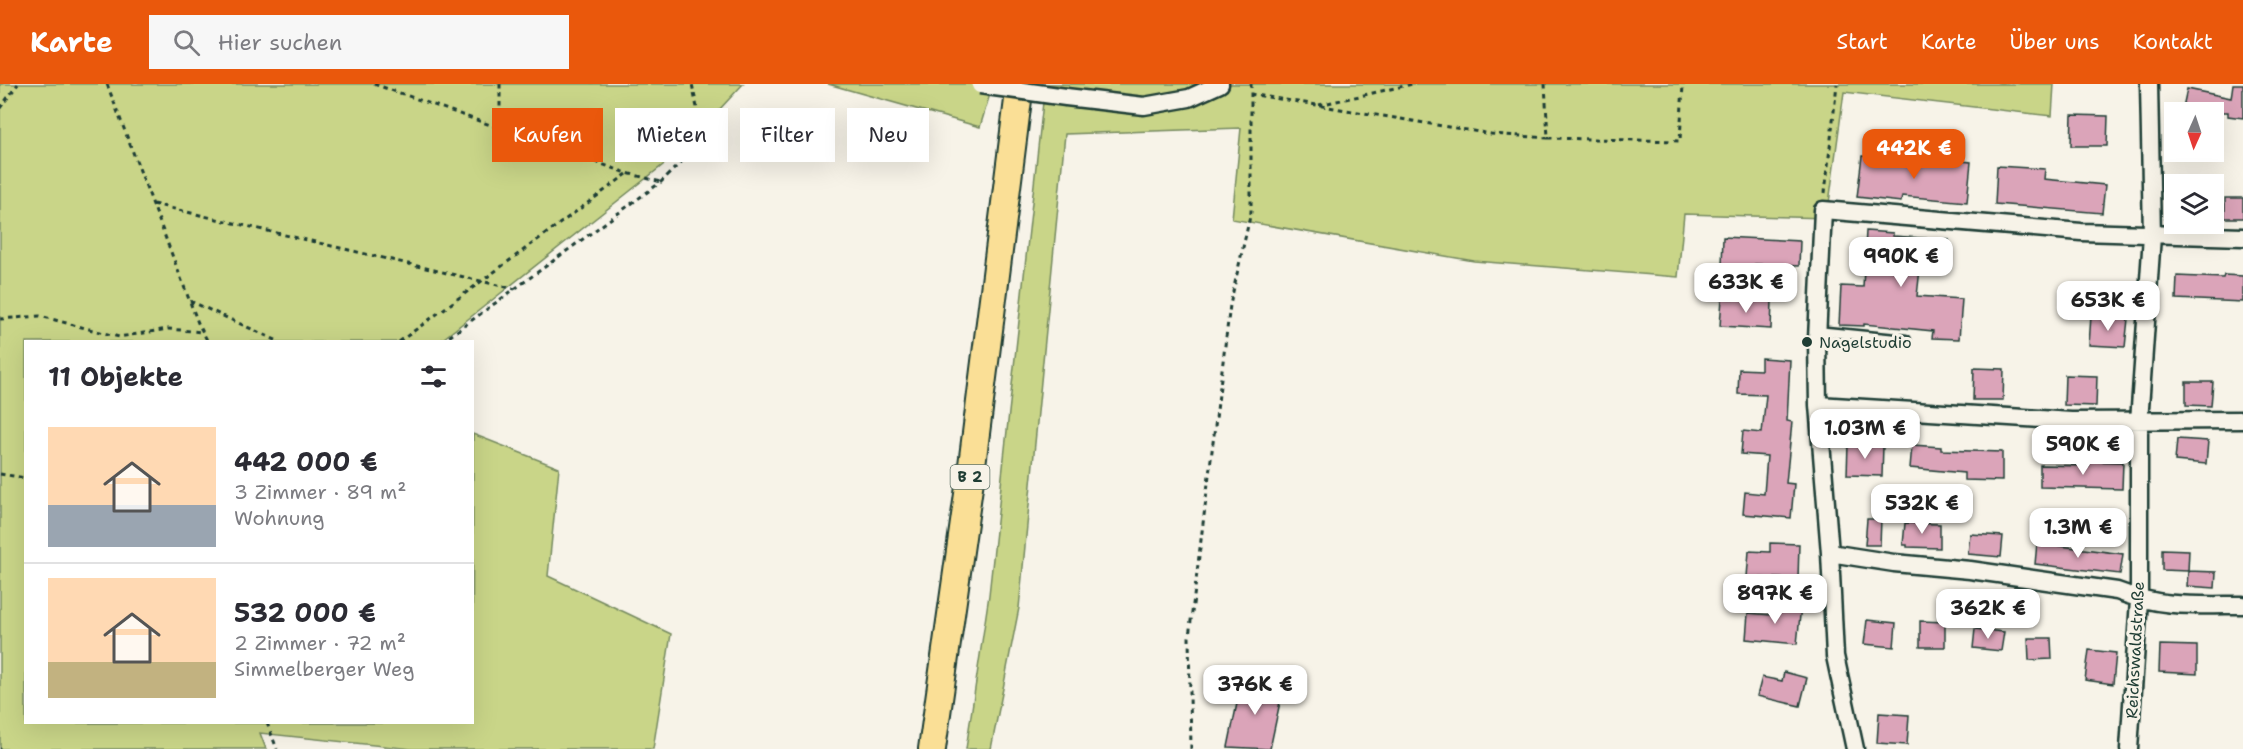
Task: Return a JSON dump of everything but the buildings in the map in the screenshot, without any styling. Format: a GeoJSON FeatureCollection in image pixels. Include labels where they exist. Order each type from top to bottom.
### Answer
{"type":"FeatureCollection","features":[{"type":"Feature","properties":{"kind":"main road","name":"B 2"},"geometry":{"type":"LineString","coordinates":[[932,749],[971,473],[1020,84]]}},
{"type":"Feature","properties":{"kind":"street"},"geometry":{"type":"LineString","coordinates":[[978,85],[1144,106],[1189,98],[1220,84]]}},
{"type":"Feature","properties":{"kind":"street","name":"Reichswaldstraße"},"geometry":{"type":"LineString","coordinates":[[2129,749],[2139,600],[2139,422],[2152,236],[2149,84]]}},
{"type":"Feature","properties":{"kind":"street"},"geometry":{"type":"LineString","coordinates":[[1855,749],[1835,656],[1830,553],[1818,405],[1817,331],[1823,210],[2080,232],[2243,237]]}},
{"type":"Feature","properties":{"kind":"street"},"geometry":{"type":"LineString","coordinates":[[1818,405],[2059,420],[2139,422],[2243,420]]}},
{"type":"Feature","properties":{"kind":"street"},"geometry":{"type":"LineString","coordinates":[[1830,553],[2117,591],[2139,600],[2162,605],[2243,605]]}},
{"type":"Feature","properties":{"kind":"lane"},"geometry":{"type":"LineString","coordinates":[[1817,331],[1906,340]]}},
{"type":"Feature","properties":{"kind":"path"},"geometry":{"type":"LineString","coordinates":[[0,108],[18,84]]}},
{"type":"Feature","properties":{"kind":"path"},"geometry":{"type":"LineString","coordinates":[[107,84],[207,340]]}},
{"type":"Feature","properties":{"kind":"path"},"geometry":{"type":"LineString","coordinates":[[374,84],[492,125]]}},
{"type":"Feature","properties":{"kind":"path"},"geometry":{"type":"LineString","coordinates":[[500,84],[500,108]]}},
{"type":"Feature","properties":{"kind":"path"},"geometry":{"type":"LineString","coordinates":[[445,340],[662,182],[694,148],[698,112],[692,84]]}},
{"type":"Feature","properties":{"kind":"path"},"geometry":{"type":"LineString","coordinates":[[1191,749],[1189,637],[1230,305],[1251,212],[1251,84]]}},
{"type":"Feature","properties":{"kind":"path"},"geometry":{"type":"LineString","coordinates":[[1318,105],[1413,84]]}},
{"type":"Feature","properties":{"kind":"path"},"geometry":{"type":"LineString","coordinates":[[1545,84],[1548,138]]}},
{"type":"Feature","properties":{"kind":"path"},"geometry":{"type":"LineString","coordinates":[[1250,94],[1491,134],[1548,138],[1680,141],[1683,84]]}},
{"type":"Feature","properties":{"kind":"path"},"geometry":{"type":"LineString","coordinates":[[1823,210],[1837,84]]}},
{"type":"Feature","properties":{"kind":"path"},"geometry":{"type":"LineString","coordinates":[[596,162],[662,182]]}},
{"type":"Feature","properties":{"kind":"path"},"geometry":{"type":"LineString","coordinates":[[402,340],[627,173]]}},
{"type":"Feature","properties":{"kind":"path"},"geometry":{"type":"LineString","coordinates":[[153,204],[515,289]]}},
{"type":"Feature","properties":{"kind":"path"},"geometry":{"type":"LineString","coordinates":[[190,301],[276,340]]}},
{"type":"Feature","properties":{"kind":"path"},"geometry":{"type":"LineString","coordinates":[[0,319],[40,316],[119,337],[168,329],[203,332]]}},
{"type":"Feature","properties":{"kind":"path"},"geometry":{"type":"LineString","coordinates":[[0,474],[24,478]]}},
{"type":"Feature","properties":{"kind":"path"},"geometry":{"type":"LineString","coordinates":[[267,724],[277,749]]}},
{"type":"Feature","properties":{"kind":"green space"},"geometry":{"type":"Polygon","coordinates":[[[0,84],[743,84],[721,108],[615,108],[615,162],[667,162],[442,340],[24,340],[24,724],[474,724],[474,434],[559,468],[548,576],[671,634],[653,749],[412,749],[260,733],[266,749],[0,749],[0,84]]]}},
{"type":"Feature","properties":{"kind":"green space"},"geometry":{"type":"Polygon","coordinates":[[[828,84],[993,84],[980,127],[929,113],[929,108],[913,108],[828,84]]]}},
{"type":"Feature","properties":{"kind":"green space"},"geometry":{"type":"Polygon","coordinates":[[[1045,84],[2054,84],[2052,116],[1844,92],[1827,218],[1684,214],[1678,277],[1474,261],[1232,219],[1241,128],[1065,134],[1019,608],[991,749],[966,749],[989,595],[1045,84]]]}},
{"type":"Feature","properties":{"kind":"place","name":"Nagelstudio"},"geometry":{"type":"Point","coordinates":[1807,342]}}]}
